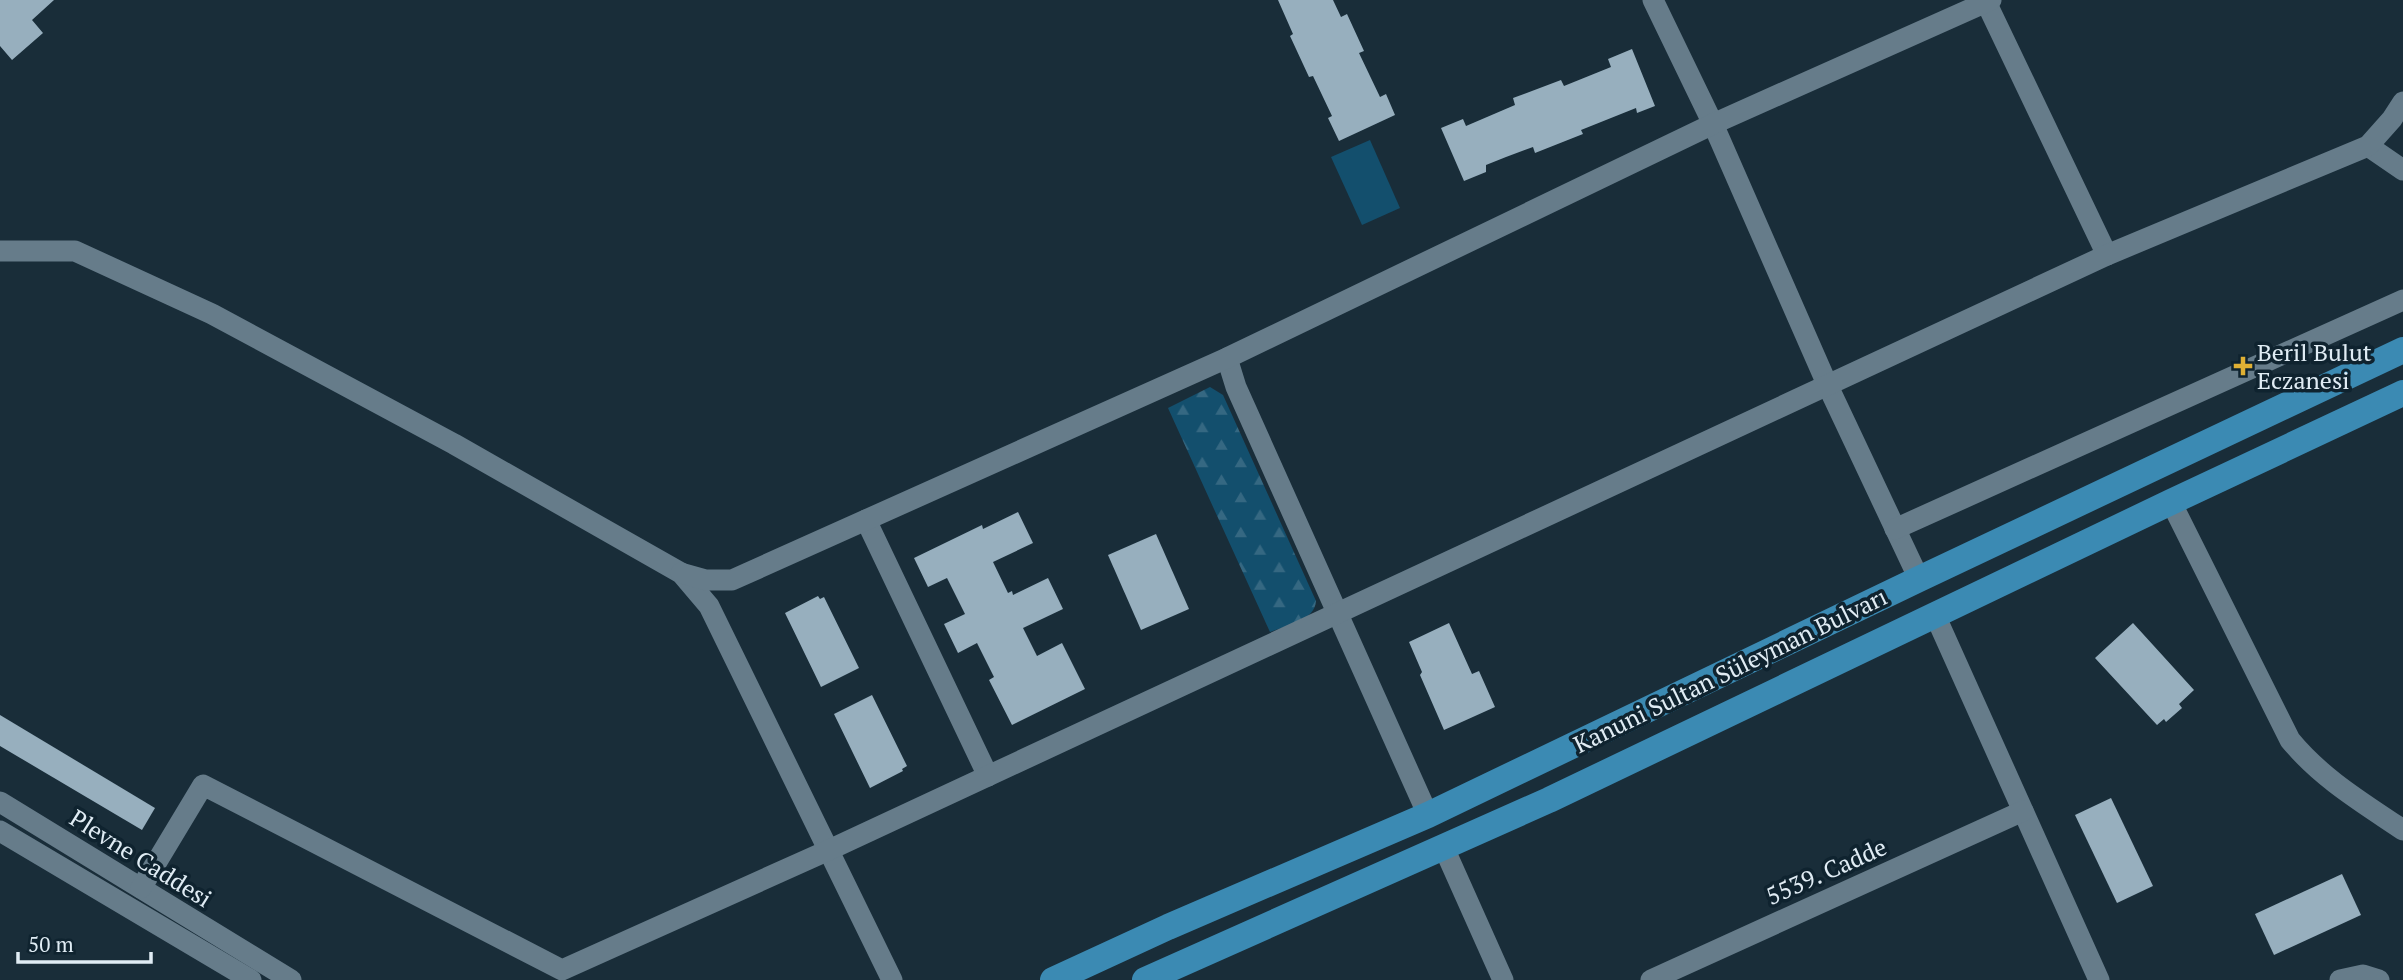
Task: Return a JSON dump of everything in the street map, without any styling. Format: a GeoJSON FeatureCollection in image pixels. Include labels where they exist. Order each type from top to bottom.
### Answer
{"type":"FeatureCollection","features":[{"type":"Feature","properties":{"kind":"main road","name":"Kanuni Sultan Süleyman Bulvarı"},"geometry":{"type":"LineString","coordinates":[[1053,980],[1168,927],[1428,815],[2403,350]]}},
{"type":"Feature","properties":{"kind":"main road","name":"Kanuni Sultan Süleyman Bulvarı"},"geometry":{"type":"LineString","coordinates":[[1145,980],[1444,848],[2403,393]]}},
{"type":"Feature","properties":{"kind":"street"},"geometry":{"type":"LineString","coordinates":[[1653,0],[1713,124],[1827,384],[1919,579]]}},
{"type":"Feature","properties":{"kind":"street"},"geometry":{"type":"LineString","coordinates":[[0,251],[75,251],[212,314],[454,444],[681,573],[706,580],[732,580],[1227,358],[1713,124],[1988,1],[2107,255]]}},
{"type":"Feature","properties":{"kind":"street"},"geometry":{"type":"LineString","coordinates":[[141,888],[204,785],[562,971],[829,850],[2107,255],[2368,146],[2403,102]]}},
{"type":"Feature","properties":{"kind":"street"},"geometry":{"type":"LineString","coordinates":[[2368,146],[2403,170]]}},
{"type":"Feature","properties":{"kind":"street"},"geometry":{"type":"LineString","coordinates":[[1895,529],[2403,300]]}},
{"type":"Feature","properties":{"kind":"street"},"geometry":{"type":"LineString","coordinates":[[1227,358],[1236,387],[1428,815]]}},
{"type":"Feature","properties":{"kind":"street"},"geometry":{"type":"LineString","coordinates":[[2171,502],[2290,740],[2324,775],[2403,830]]}},
{"type":"Feature","properties":{"kind":"street"},"geometry":{"type":"LineString","coordinates":[[866,520],[988,776]]}},
{"type":"Feature","properties":{"kind":"street"},"geometry":{"type":"LineString","coordinates":[[681,573],[709,606],[892,980]]}},
{"type":"Feature","properties":{"kind":"street"},"geometry":{"type":"LineString","coordinates":[[1935,615],[2099,980]]}},
{"type":"Feature","properties":{"kind":"street","name":"Plevne Caddesi"},"geometry":{"type":"LineString","coordinates":[[0,802],[141,888],[211,943],[251,980]]}},
{"type":"Feature","properties":{"kind":"street","name":"5539. Cadde"},"geometry":{"type":"LineString","coordinates":[[1651,980],[2023,811]]}},
{"type":"Feature","properties":{"kind":"street","name":"Plevne Caddesi"},"geometry":{"type":"LineString","coordinates":[[3,838],[290,980]]}},
{"type":"Feature","properties":{"kind":"street"},"geometry":{"type":"LineString","coordinates":[[1444,848],[1503,980]]}},
{"type":"Feature","properties":{"kind":"street"},"geometry":{"type":"LineString","coordinates":[[2340,980],[2363,975],[2379,980]]}},
{"type":"Feature","properties":{"kind":"green space"},"geometry":{"type":"Polygon","coordinates":[[[1370,140],[1400,208],[1362,225],[1331,157],[1370,140]]]}},
{"type":"Feature","properties":{"kind":"green space"},"geometry":{"type":"Polygon","coordinates":[[[1210,387],[1223,395],[1316,601],[1314,608],[1305,618],[1270,632],[1168,408],[1210,387]]]}},
{"type":"Feature","properties":{"kind":"building"},"geometry":{"type":"Polygon","coordinates":[[[0,0],[54,0],[32,20],[43,33],[12,60],[0,46],[0,0]]]}},
{"type":"Feature","properties":{"kind":"building"},"geometry":{"type":"Polygon","coordinates":[[[1278,0],[1333,0],[1341,17],[1347,14],[1364,51],[1359,53],[1380,97],[1386,94],[1395,115],[1339,141],[1328,118],[1332,116],[1313,76],[1309,77],[1290,36],[1293,34],[1278,0]]]}},
{"type":"Feature","properties":{"kind":"building"},"geometry":{"type":"Polygon","coordinates":[[[1632,49],[1655,106],[1637,113],[1636,108],[1581,130],[1583,134],[1535,153],[1533,147],[1506,157],[1486,165],[1486,172],[1464,181],[1441,128],[1463,119],[1466,126],[1515,105],[1513,98],[1561,80],[1564,86],[1611,67],[1608,59],[1632,49]]]}},
{"type":"Feature","properties":{"kind":"building"},"geometry":{"type":"Polygon","coordinates":[[[1018,512],[1033,543],[993,562],[1008,593],[1012,591],[1013,595],[1048,578],[1063,609],[1023,628],[1037,656],[1062,643],[1085,689],[1012,725],[989,680],[994,677],[977,643],[958,653],[944,624],[965,614],[947,578],[928,587],[914,558],[982,525],[983,529],[1018,512]]]}},
{"type":"Feature","properties":{"kind":"building"},"geometry":{"type":"Polygon","coordinates":[[[1156,534],[1189,609],[1141,630],[1108,555],[1156,534]]]}},
{"type":"Feature","properties":{"kind":"building"},"geometry":{"type":"Polygon","coordinates":[[[818,596],[820,599],[824,597],[859,668],[821,687],[785,613],[818,596]]]}},
{"type":"Feature","properties":{"kind":"building"},"geometry":{"type":"Polygon","coordinates":[[[1449,623],[1472,674],[1479,671],[1495,707],[1444,730],[1409,642],[1449,623]]]}},
{"type":"Feature","properties":{"kind":"building"},"geometry":{"type":"Polygon","coordinates":[[[2133,623],[2194,690],[2179,704],[2182,708],[2166,722],[2164,719],[2157,725],[2095,658],[2133,623]]]}},
{"type":"Feature","properties":{"kind":"building"},"geometry":{"type":"Polygon","coordinates":[[[872,695],[907,766],[903,771],[870,788],[834,714],[872,695]]]}},
{"type":"Feature","properties":{"kind":"building"},"geometry":{"type":"Polygon","coordinates":[[[0,715],[155,808],[142,830],[0,746],[0,715]]]}},
{"type":"Feature","properties":{"kind":"building"},"geometry":{"type":"Polygon","coordinates":[[[2111,798],[2153,886],[2117,903],[2075,815],[2111,798]]]}},
{"type":"Feature","properties":{"kind":"building"},"geometry":{"type":"Polygon","coordinates":[[[2342,874],[2361,915],[2274,955],[2255,914],[2342,874]]]}},
{"type":"Feature","properties":{"kind":"place","name":"Beril Bulut Eczanesi"},"geometry":{"type":"Point","coordinates":[2243,366]}}]}
